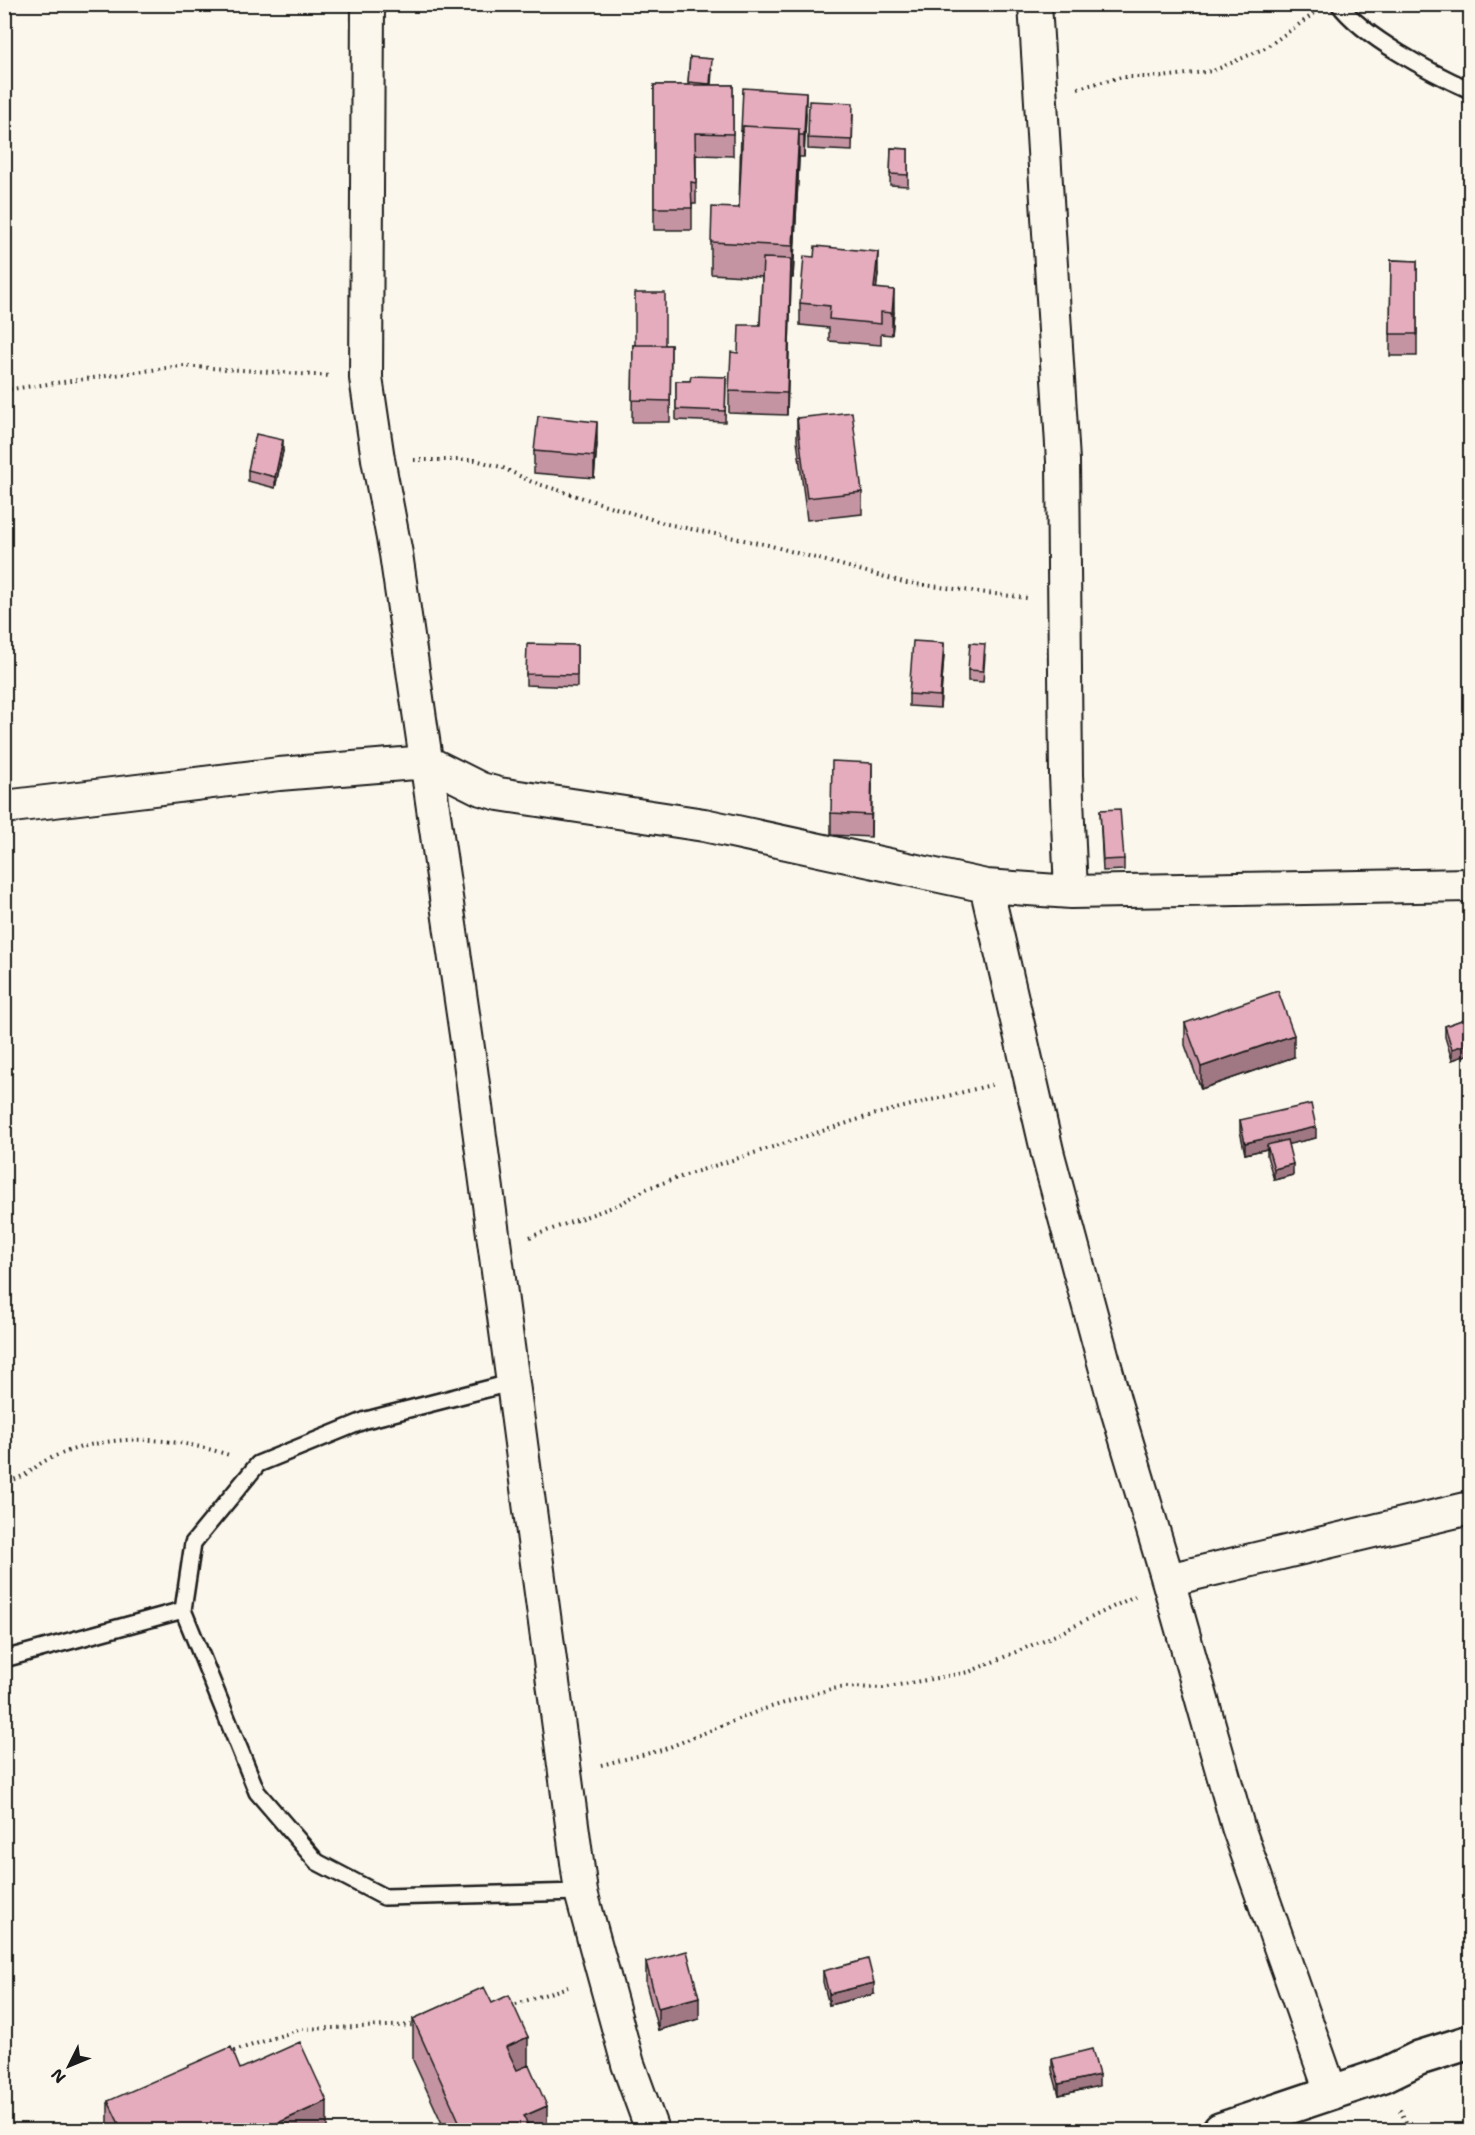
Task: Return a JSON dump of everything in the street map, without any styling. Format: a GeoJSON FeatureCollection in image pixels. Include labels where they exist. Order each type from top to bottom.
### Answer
{"type":"FeatureCollection","features":[{"type":"Feature","properties":{"kind":"street"},"geometry":{"type":"LineString","coordinates":[[368,4],[366,378],[396,554],[427,762],[514,1382],[581,1892],[628,2064],[652,2130]]}},
{"type":"Feature","properties":{"kind":"street"},"geometry":{"type":"LineString","coordinates":[[1035,4],[1063,461],[1063,603],[1071,892]]}},
{"type":"Feature","properties":{"kind":"street"},"geometry":{"type":"LineString","coordinates":[[4,807],[279,774],[427,762],[481,789],[499,794],[704,825],[986,886],[1071,892],[1470,885]]}},
{"type":"Feature","properties":{"kind":"street"},"geometry":{"type":"LineString","coordinates":[[986,886],[1029,1076],[1115,1404],[1238,1827],[1331,2092]]}},
{"type":"Feature","properties":{"kind":"street"},"geometry":{"type":"LineString","coordinates":[[1168,1580],[1470,1508]]}},
{"type":"Feature","properties":{"kind":"street"},"geometry":{"type":"LineString","coordinates":[[1220,2130],[1470,2042]]}},
{"type":"Feature","properties":{"kind":"lane"},"geometry":{"type":"LineString","coordinates":[[1339,4],[1349,18],[1373,35],[1446,79],[1470,90]]}},
{"type":"Feature","properties":{"kind":"lane"},"geometry":{"type":"LineString","coordinates":[[514,1382],[366,1420],[258,1464],[193,1543],[183,1610],[256,1792],[317,1862],[384,1897],[581,1892]]}},
{"type":"Feature","properties":{"kind":"lane"},"geometry":{"type":"LineString","coordinates":[[4,1659],[183,1610]]}},
{"type":"Feature","properties":{"kind":"path"},"geometry":{"type":"LineString","coordinates":[[1042,100],[1122,77],[1161,77],[1214,70],[1265,48],[1318,11]]}},
{"type":"Feature","properties":{"kind":"path"},"geometry":{"type":"LineString","coordinates":[[4,390],[181,366],[366,378]]}},
{"type":"Feature","properties":{"kind":"path"},"geometry":{"type":"LineString","coordinates":[[378,459],[451,462],[475,460],[501,467],[532,482],[667,524],[768,545],[907,583],[1063,603]]}},
{"type":"Feature","properties":{"kind":"path"},"geometry":{"type":"LineString","coordinates":[[496,1250],[618,1205],[648,1188],[686,1175],[872,1115],[1029,1076]]}},
{"type":"Feature","properties":{"kind":"path"},"geometry":{"type":"LineString","coordinates":[[4,1477],[9,1480],[26,1476],[47,1460],[94,1442],[151,1439],[197,1444],[258,1464]]}},
{"type":"Feature","properties":{"kind":"path"},"geometry":{"type":"LineString","coordinates":[[564,1773],[662,1750],[761,1710],[831,1689],[883,1688],[969,1672],[1058,1634],[1168,1580]]}},
{"type":"Feature","properties":{"kind":"path"},"geometry":{"type":"LineString","coordinates":[[503,2008],[603,1975]]}},
{"type":"Feature","properties":{"kind":"path"},"geometry":{"type":"LineString","coordinates":[[223,2055],[256,2042],[301,2029],[426,2024]]}},
{"type":"Feature","properties":{"kind":"path"},"geometry":{"type":"LineString","coordinates":[[100,2130],[109,2129],[115,2120]]}},
{"type":"Feature","properties":{"kind":"building"},"geometry":{"type":"Polygon","coordinates":[[[690,57],[712,59],[710,84],[688,82],[690,57]]]}},
{"type":"Feature","properties":{"kind":"building"},"geometry":{"type":"Polygon","coordinates":[[[654,85],[733,85],[733,134],[695,133],[696,183],[691,182],[692,208],[654,208],[654,85]]]}},
{"type":"Feature","properties":{"kind":"building"},"geometry":{"type":"Polygon","coordinates":[[[743,88],[806,92],[804,135],[799,135],[799,129],[743,126],[743,131],[741,131],[743,88]]]}},
{"type":"Feature","properties":{"kind":"building"},"geometry":{"type":"Polygon","coordinates":[[[809,101],[853,103],[852,140],[808,138],[809,101]]]}},
{"type":"Feature","properties":{"kind":"building"},"geometry":{"type":"Polygon","coordinates":[[[743,126],[799,129],[793,246],[711,242],[712,207],[739,208],[743,126]]]}},
{"type":"Feature","properties":{"kind":"building"},"geometry":{"type":"Polygon","coordinates":[[[891,148],[908,149],[908,175],[890,174],[891,148]]]}},
{"type":"Feature","properties":{"kind":"building"},"geometry":{"type":"Polygon","coordinates":[[[815,246],[878,252],[874,288],[894,290],[892,313],[881,312],[881,324],[829,319],[830,306],[800,303],[804,256],[814,257],[815,246]]]}},
{"type":"Feature","properties":{"kind":"building"},"geometry":{"type":"Polygon","coordinates":[[[763,258],[791,259],[787,393],[729,391],[731,352],[738,353],[739,325],[760,325],[763,258]]]}},
{"type":"Feature","properties":{"kind":"building"},"geometry":{"type":"Polygon","coordinates":[[[1391,260],[1417,261],[1417,334],[1390,334],[1391,260]]]}},
{"type":"Feature","properties":{"kind":"building"},"geometry":{"type":"Polygon","coordinates":[[[635,293],[665,293],[665,345],[635,345],[635,293]]]}},
{"type":"Feature","properties":{"kind":"building"},"geometry":{"type":"Polygon","coordinates":[[[1463,324],[1470,324],[1470,362],[1464,362],[1463,324]]]}},
{"type":"Feature","properties":{"kind":"building"},"geometry":{"type":"Polygon","coordinates":[[[633,345],[671,345],[670,401],[632,400],[633,345]]]}},
{"type":"Feature","properties":{"kind":"building"},"geometry":{"type":"Polygon","coordinates":[[[691,376],[726,377],[725,411],[676,409],[676,381],[690,381],[691,376]]]}},
{"type":"Feature","properties":{"kind":"building"},"geometry":{"type":"Polygon","coordinates":[[[852,412],[862,492],[807,498],[797,418],[852,412]]]}},
{"type":"Feature","properties":{"kind":"building"},"geometry":{"type":"Polygon","coordinates":[[[538,416],[597,422],[594,456],[534,451],[538,416]]]}},
{"type":"Feature","properties":{"kind":"building"},"geometry":{"type":"Polygon","coordinates":[[[256,434],[283,440],[275,477],[248,470],[256,434]]]}},
{"type":"Feature","properties":{"kind":"building"},"geometry":{"type":"Polygon","coordinates":[[[913,641],[944,643],[940,696],[909,694],[913,641]]]}},
{"type":"Feature","properties":{"kind":"building"},"geometry":{"type":"Polygon","coordinates":[[[970,643],[985,644],[983,671],[968,670],[970,643]]]}},
{"type":"Feature","properties":{"kind":"building"},"geometry":{"type":"Polygon","coordinates":[[[527,644],[577,645],[577,675],[526,674],[527,644]]]}},
{"type":"Feature","properties":{"kind":"building"},"geometry":{"type":"Polygon","coordinates":[[[832,761],[872,763],[871,815],[831,813],[832,761]]]}},
{"type":"Feature","properties":{"kind":"building"},"geometry":{"type":"Polygon","coordinates":[[[1120,809],[1124,859],[1103,860],[1100,810],[1120,809]]]}},
{"type":"Feature","properties":{"kind":"building"},"geometry":{"type":"Polygon","coordinates":[[[1278,991],[1294,1035],[1201,1067],[1185,1023],[1278,991]]]}},
{"type":"Feature","properties":{"kind":"building"},"geometry":{"type":"Polygon","coordinates":[[[1470,1017],[1470,1043],[1452,1049],[1445,1026],[1470,1017]]]}},
{"type":"Feature","properties":{"kind":"building"},"geometry":{"type":"Polygon","coordinates":[[[1311,1104],[1316,1127],[1245,1143],[1240,1120],[1311,1104]]]}},
{"type":"Feature","properties":{"kind":"building"},"geometry":{"type":"Polygon","coordinates":[[[1287,1140],[1293,1164],[1274,1169],[1267,1145],[1287,1140]]]}},
{"type":"Feature","properties":{"kind":"building"},"geometry":{"type":"Polygon","coordinates":[[[687,1951],[699,1997],[658,2008],[646,1962],[687,1951]]]}},
{"type":"Feature","properties":{"kind":"building"},"geometry":{"type":"Polygon","coordinates":[[[868,1959],[874,1983],[829,1994],[823,1971],[868,1959]]]}},
{"type":"Feature","properties":{"kind":"building"},"geometry":{"type":"Polygon","coordinates":[[[484,1987],[492,2003],[509,1995],[528,2037],[506,2047],[517,2070],[529,2065],[547,2106],[524,2116],[530,2130],[463,2130],[413,2019],[484,1987]]]}},
{"type":"Feature","properties":{"kind":"building"},"geometry":{"type":"Polygon","coordinates":[[[300,2042],[327,2101],[262,2130],[122,2130],[108,2101],[231,2047],[240,2069],[300,2042]]]}},
{"type":"Feature","properties":{"kind":"building"},"geometry":{"type":"Polygon","coordinates":[[[1092,2049],[1099,2075],[1059,2084],[1052,2059],[1092,2049]]]}}]}
